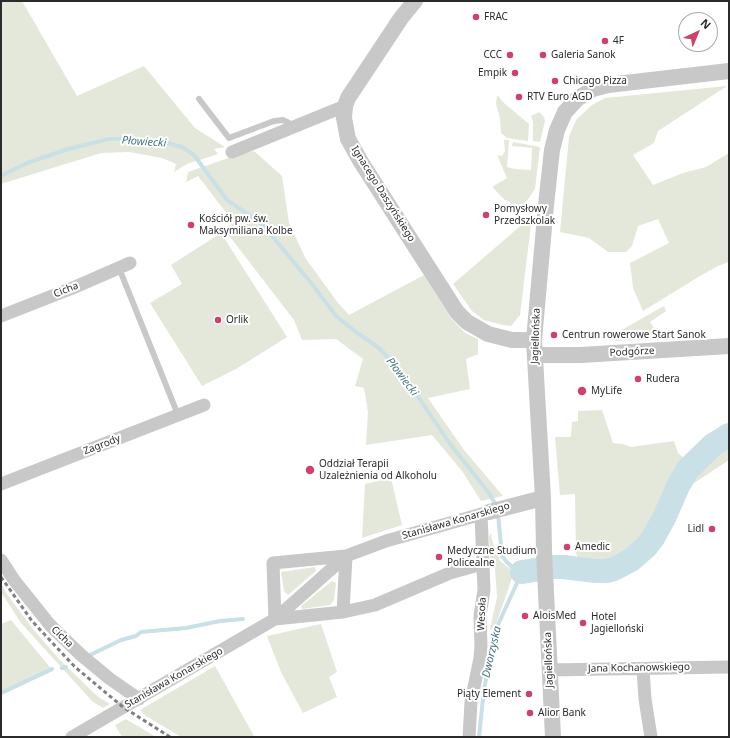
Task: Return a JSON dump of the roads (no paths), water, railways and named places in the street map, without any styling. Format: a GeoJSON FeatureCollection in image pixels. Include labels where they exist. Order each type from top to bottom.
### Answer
{"type":"FeatureCollection","features":[{"type":"Feature","properties":{"kind":"street","name":"Ignacego Daszyńskiego"},"geometry":{"type":"LineString","coordinates":[[415,1],[401,18],[348,98],[344,118],[348,139],[361,162],[457,312],[467,322],[488,334],[534,348]]}},
{"type":"Feature","properties":{"kind":"street","name":"Jagiellońska"},"geometry":{"type":"LineString","coordinates":[[553,737],[544,551],[543,498],[534,348],[552,150],[557,130],[565,112],[577,99],[593,89],[608,85],[729,71]]}},
{"type":"Feature","properties":{"kind":"street"},"geometry":{"type":"LineString","coordinates":[[232,152],[346,106]]}},
{"type":"Feature","properties":{"kind":"street","name":"Cicha"},"geometry":{"type":"LineString","coordinates":[[1,316],[125,265]]}},
{"type":"Feature","properties":{"kind":"street","name":"Podgórze"},"geometry":{"type":"LineString","coordinates":[[534,348],[581,355],[729,346]]}},
{"type":"Feature","properties":{"kind":"street","name":"Zagrody"},"geometry":{"type":"LineString","coordinates":[[1,484],[204,405]]}},
{"type":"Feature","properties":{"kind":"street","name":"Stanisława Konarskiego"},"geometry":{"type":"LineString","coordinates":[[275,619],[273,563],[346,556],[386,541],[543,498]]}},
{"type":"Feature","properties":{"kind":"street","name":"Wesoła"},"geometry":{"type":"LineString","coordinates":[[469,737],[471,702],[481,646],[480,616],[484,590],[482,564],[485,513]]}},
{"type":"Feature","properties":{"kind":"street"},"geometry":{"type":"LineString","coordinates":[[343,612],[346,556]]}},
{"type":"Feature","properties":{"kind":"street","name":"Stanisława Konarskiego"},"geometry":{"type":"LineString","coordinates":[[72,737],[275,619],[346,556]]}},
{"type":"Feature","properties":{"kind":"street","name":"Cicha"},"geometry":{"type":"LineString","coordinates":[[1,560],[18,585],[50,625],[81,655],[110,679],[139,699]]}},
{"type":"Feature","properties":{"kind":"street","name":"Stanisława Konarskiego"},"geometry":{"type":"LineString","coordinates":[[275,619],[343,612],[375,605],[450,573],[482,564]]}},
{"type":"Feature","properties":{"kind":"street","name":"Jana Kochanowskiego"},"geometry":{"type":"LineString","coordinates":[[550,670],[729,667]]}},
{"type":"Feature","properties":{"kind":"street"},"geometry":{"type":"LineString","coordinates":[[643,669],[645,699],[651,737]]}},
{"type":"Feature","properties":{"kind":"lane"},"geometry":{"type":"LineString","coordinates":[[199,99],[229,138],[274,121],[283,120],[296,126]]}},
{"type":"Feature","properties":{"kind":"lane"},"geometry":{"type":"LineString","coordinates":[[125,265],[178,415]]}},
{"type":"Feature","properties":{"kind":"waterway","name":"Płowiecki"},"geometry":{"type":"LineString","coordinates":[[1,176],[27,163],[68,149],[109,139],[143,139],[167,143],[182,147],[194,155],[227,200],[262,224],[312,284],[336,316],[379,348],[400,370],[450,444],[489,493],[497,507]]}},
{"type":"Feature","properties":{"kind":"waterway","name":"Płowiecki"},"geometry":{"type":"LineString","coordinates":[[522,572],[554,567],[606,571],[614,569],[631,560],[646,547],[653,538],[665,516],[678,486],[688,469],[713,445],[729,435]]}},
{"type":"Feature","properties":{"kind":"waterway","name":"Dworzyska"},"geometry":{"type":"LineString","coordinates":[[479,737],[484,689],[497,627],[522,572],[512,567],[502,556],[498,514]]}},
{"type":"Feature","properties":{"kind":"waterway"},"geometry":{"type":"LineString","coordinates":[[88,656],[121,640],[136,636],[141,632],[186,628],[220,621],[243,619]]}},
{"type":"Feature","properties":{"kind":"waterway"},"geometry":{"type":"LineString","coordinates":[[62,668],[66,667]]}},
{"type":"Feature","properties":{"kind":"waterway"},"geometry":{"type":"LineString","coordinates":[[1,693],[52,669]]}},
{"type":"Feature","properties":{"kind":"railway"},"geometry":{"type":"LineString","coordinates":[[1,577],[32,621],[75,667],[123,707],[170,737]]}},
{"type":"Feature","properties":{"kind":"place","name":"FRAC"},"geometry":{"type":"Point","coordinates":[476,17]}},
{"type":"Feature","properties":{"kind":"place","name":"4F"},"geometry":{"type":"Point","coordinates":[605,41]}},
{"type":"Feature","properties":{"kind":"place","name":"CCC"},"geometry":{"type":"Point","coordinates":[510,55]}},
{"type":"Feature","properties":{"kind":"place","name":"Galeria Sanok"},"geometry":{"type":"Point","coordinates":[543,55]}},
{"type":"Feature","properties":{"kind":"place","name":"Empik"},"geometry":{"type":"Point","coordinates":[515,73]}},
{"type":"Feature","properties":{"kind":"place","name":"Chicago Pizza"},"geometry":{"type":"Point","coordinates":[555,81]}},
{"type":"Feature","properties":{"kind":"place","name":"RTV Euro AGD"},"geometry":{"type":"Point","coordinates":[519,97]}},
{"type":"Feature","properties":{"kind":"place","name":"Pomysłowy Przedszkolak"},"geometry":{"type":"Point","coordinates":[486,215]}},
{"type":"Feature","properties":{"kind":"place","name":"Kościół pw. św. Maksymiliana Kolbe"},"geometry":{"type":"Point","coordinates":[191,225]}},
{"type":"Feature","properties":{"kind":"place","name":"Orlik"},"geometry":{"type":"Point","coordinates":[218,320]}},
{"type":"Feature","properties":{"kind":"place","name":"Centrun rowerowe Start Sanok"},"geometry":{"type":"Point","coordinates":[554,335]}},
{"type":"Feature","properties":{"kind":"place","name":"Rudera"},"geometry":{"type":"Point","coordinates":[638,379]}},
{"type":"Feature","properties":{"kind":"place","name":"MyLife"},"geometry":{"type":"Point","coordinates":[582,391]}},
{"type":"Feature","properties":{"kind":"place","name":"Oddział Terapii Uzależnienia od Alkoholu"},"geometry":{"type":"Point","coordinates":[310,470]}},
{"type":"Feature","properties":{"kind":"place","name":"Lidl"},"geometry":{"type":"Point","coordinates":[712,529]}},
{"type":"Feature","properties":{"kind":"place","name":"Amedic"},"geometry":{"type":"Point","coordinates":[567,547]}},
{"type":"Feature","properties":{"kind":"place","name":"Medyczne Studium Policealne"},"geometry":{"type":"Point","coordinates":[439,557]}},
{"type":"Feature","properties":{"kind":"place","name":"AloisMed"},"geometry":{"type":"Point","coordinates":[525,616]}},
{"type":"Feature","properties":{"kind":"place","name":"Hotel Jagielloński"},"geometry":{"type":"Point","coordinates":[583,623]}},
{"type":"Feature","properties":{"kind":"place","name":"Piąty Element"},"geometry":{"type":"Point","coordinates":[529,694]}},
{"type":"Feature","properties":{"kind":"place","name":"Alior Bank"},"geometry":{"type":"Point","coordinates":[530,713]}}]}
